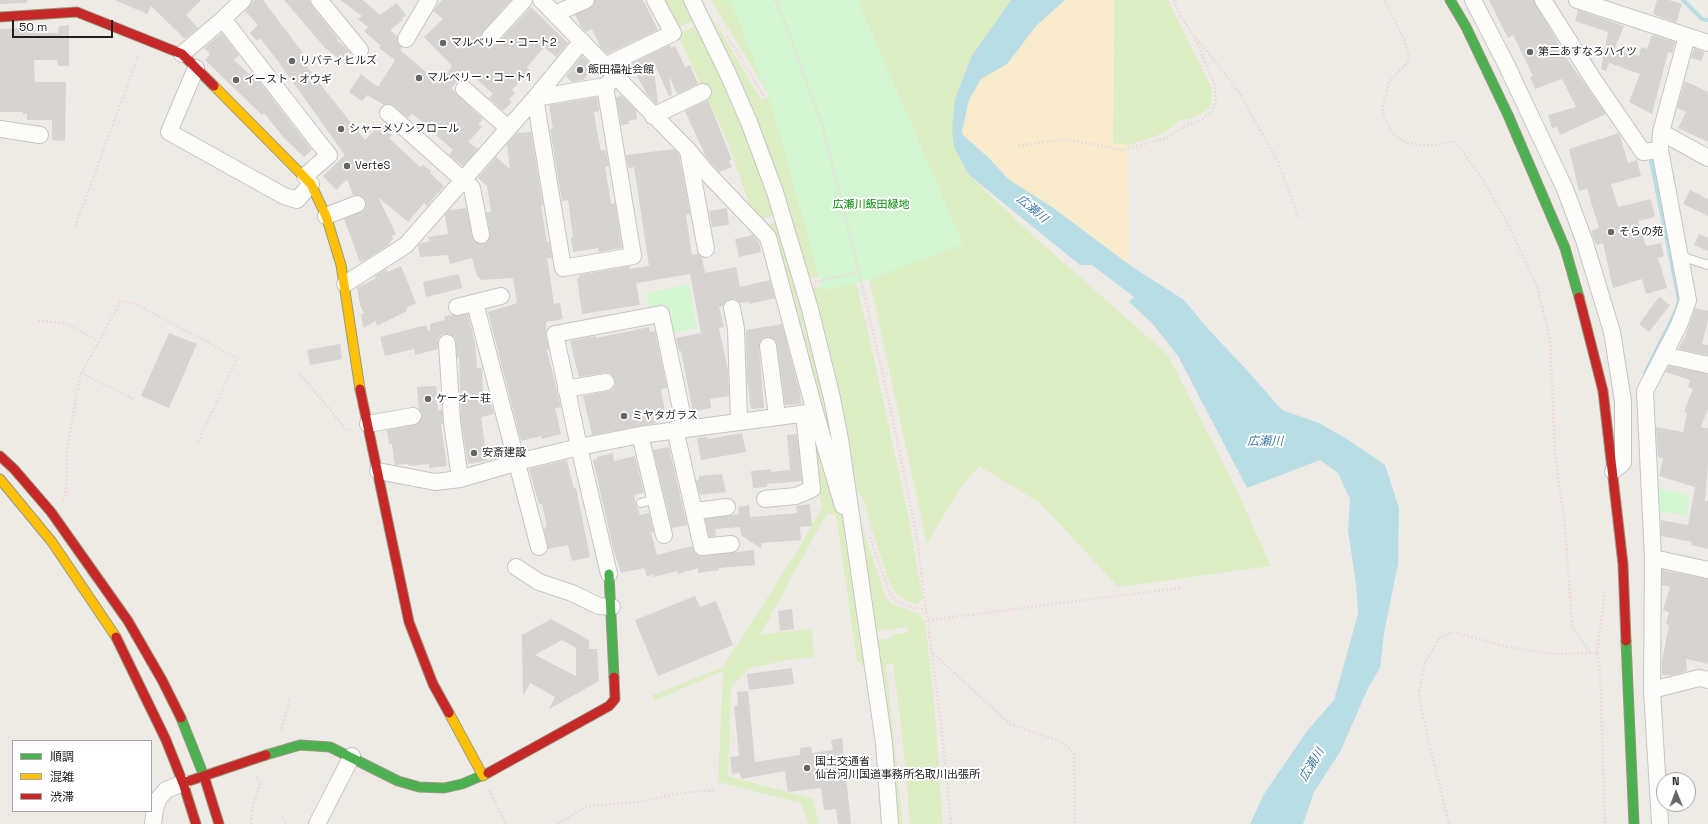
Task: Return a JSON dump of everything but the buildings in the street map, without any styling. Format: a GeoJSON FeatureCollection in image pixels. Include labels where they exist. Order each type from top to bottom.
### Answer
{"type":"FeatureCollection","features":[{"type":"Feature","properties":{"kind":"main road"},"geometry":{"type":"LineString","coordinates":[[1450,0],[1466,27],[1508,115],[1565,248],[1589,330],[1603,391],[1623,564],[1634,824]]}},
{"type":"Feature","properties":{"kind":"main road"},"geometry":{"type":"LineString","coordinates":[[0,17],[78,6],[182,54],[308,180],[326,216],[340,258],[358,378],[403,596],[415,641],[433,684],[483,776]]}},
{"type":"Feature","properties":{"kind":"main road"},"geometry":{"type":"LineString","coordinates":[[0,456],[14,469],[51,512],[128,621],[162,680],[184,726],[204,776],[219,824]]}},
{"type":"Feature","properties":{"kind":"main road"},"geometry":{"type":"LineString","coordinates":[[0,479],[52,542],[114,634],[163,734],[183,783],[196,824]]}},
{"type":"Feature","properties":{"kind":"main road"},"geometry":{"type":"LineString","coordinates":[[183,783],[261,756],[300,745],[330,747],[352,756],[398,780],[419,787],[444,788],[462,784],[483,776],[609,706],[615,699],[612,607],[609,574]]}},
{"type":"Feature","properties":{"kind":"street"},"geometry":{"type":"LineString","coordinates":[[182,54],[223,19],[242,0]]}},
{"type":"Feature","properties":{"kind":"street"},"geometry":{"type":"LineString","coordinates":[[319,0],[360,50]]}},
{"type":"Feature","properties":{"kind":"street"},"geometry":{"type":"LineString","coordinates":[[406,39],[429,0]]}},
{"type":"Feature","properties":{"kind":"street"},"geometry":{"type":"LineString","coordinates":[[490,37],[524,0]]}},
{"type":"Feature","properties":{"kind":"street"},"geometry":{"type":"LineString","coordinates":[[541,0],[688,150],[708,174],[768,237],[810,413],[843,506],[850,508]]}},
{"type":"Feature","properties":{"kind":"street"},"geometry":{"type":"LineString","coordinates":[[555,14],[586,0]]}},
{"type":"Feature","properties":{"kind":"street"},"geometry":{"type":"LineString","coordinates":[[535,98],[563,268],[634,256],[605,86],[612,71],[673,33],[655,0]]}},
{"type":"Feature","properties":{"kind":"street"},"geometry":{"type":"LineString","coordinates":[[692,0],[734,87],[775,192],[810,309],[832,398],[840,439],[884,743],[890,824]]}},
{"type":"Feature","properties":{"kind":"street"},"geometry":{"type":"LineString","coordinates":[[1473,0],[1506,64],[1565,189],[1584,240],[1612,332],[1623,401],[1623,463],[1613,471]]}},
{"type":"Feature","properties":{"kind":"street"},"geometry":{"type":"LineString","coordinates":[[1544,0],[1593,80],[1653,151],[1680,256],[1688,300],[1679,325],[1645,391],[1653,558],[1652,690],[1660,824]]}},
{"type":"Feature","properties":{"kind":"street"},"geometry":{"type":"LineString","coordinates":[[1577,0],[1708,43]]}},
{"type":"Feature","properties":{"kind":"street"},"geometry":{"type":"LineString","coordinates":[[196,68],[169,132],[284,196],[297,200],[308,180],[329,154],[223,19]]}},
{"type":"Feature","properties":{"kind":"street"},"geometry":{"type":"LineString","coordinates":[[1653,151],[1661,132],[1687,36]]}},
{"type":"Feature","properties":{"kind":"street"},"geometry":{"type":"LineString","coordinates":[[345,284],[406,245],[535,98],[582,41]]}},
{"type":"Feature","properties":{"kind":"street"},"geometry":{"type":"LineString","coordinates":[[535,98],[605,86]]}},
{"type":"Feature","properties":{"kind":"street"},"geometry":{"type":"LineString","coordinates":[[464,89],[508,128]]}},
{"type":"Feature","properties":{"kind":"street"},"geometry":{"type":"LineString","coordinates":[[653,116],[703,92]]}},
{"type":"Feature","properties":{"kind":"street"},"geometry":{"type":"LineString","coordinates":[[388,114],[472,188],[481,236]]}},
{"type":"Feature","properties":{"kind":"street"},"geometry":{"type":"LineString","coordinates":[[0,129],[40,135]]}},
{"type":"Feature","properties":{"kind":"street"},"geometry":{"type":"LineString","coordinates":[[1661,132],[1708,158]]}},
{"type":"Feature","properties":{"kind":"street"},"geometry":{"type":"LineString","coordinates":[[688,150],[706,249]]}},
{"type":"Feature","properties":{"kind":"street"},"geometry":{"type":"LineString","coordinates":[[326,216],[357,204]]}},
{"type":"Feature","properties":{"kind":"street"},"geometry":{"type":"LineString","coordinates":[[457,307],[501,296]]}},
{"type":"Feature","properties":{"kind":"street"},"geometry":{"type":"LineString","coordinates":[[475,303],[518,462],[539,547]]}},
{"type":"Feature","properties":{"kind":"street"},"geometry":{"type":"LineString","coordinates":[[732,308],[736,329],[739,421]]}},
{"type":"Feature","properties":{"kind":"street"},"geometry":{"type":"LineString","coordinates":[[609,574],[579,447],[555,334],[662,314],[680,428],[702,547],[731,544]]}},
{"type":"Feature","properties":{"kind":"street"},"geometry":{"type":"LineString","coordinates":[[447,343],[452,422],[460,479]]}},
{"type":"Feature","properties":{"kind":"street"},"geometry":{"type":"LineString","coordinates":[[768,346],[777,416]]}},
{"type":"Feature","properties":{"kind":"street"},"geometry":{"type":"LineString","coordinates":[[1663,355],[1708,365]]}},
{"type":"Feature","properties":{"kind":"street"},"geometry":{"type":"LineString","coordinates":[[566,389],[606,382]]}},
{"type":"Feature","properties":{"kind":"street"},"geometry":{"type":"LineString","coordinates":[[378,471],[435,482],[460,479],[518,462],[579,447],[640,435],[680,428],[810,413]]}},
{"type":"Feature","properties":{"kind":"street"},"geometry":{"type":"LineString","coordinates":[[765,499],[796,496],[812,488],[810,413]]}},
{"type":"Feature","properties":{"kind":"street"},"geometry":{"type":"LineString","coordinates":[[368,424],[413,416]]}},
{"type":"Feature","properties":{"kind":"street"},"geometry":{"type":"LineString","coordinates":[[640,435],[648,501],[664,535]]}},
{"type":"Feature","properties":{"kind":"street"},"geometry":{"type":"LineString","coordinates":[[695,511],[727,507]]}},
{"type":"Feature","properties":{"kind":"street"},"geometry":{"type":"LineString","coordinates":[[1653,558],[1708,570]]}},
{"type":"Feature","properties":{"kind":"street"},"geometry":{"type":"LineString","coordinates":[[516,567],[539,582],[572,593],[598,606],[612,607]]}},
{"type":"Feature","properties":{"kind":"street"},"geometry":{"type":"LineString","coordinates":[[1652,690],[1699,678],[1708,680]]}},
{"type":"Feature","properties":{"kind":"street"},"geometry":{"type":"LineString","coordinates":[[317,824],[352,756]]}},
{"type":"Feature","properties":{"kind":"street"},"geometry":{"type":"LineString","coordinates":[[153,824],[155,809],[159,798],[166,790],[183,783]]}},
{"type":"Feature","properties":{"kind":"lane"},"geometry":{"type":"LineString","coordinates":[[1680,256],[1708,265]]}},
{"type":"Feature","properties":{"kind":"path"},"geometry":{"type":"LineString","coordinates":[[775,0],[781,12],[822,124],[860,272],[890,406],[917,539],[927,609],[951,824]]}},
{"type":"Feature","properties":{"kind":"path"},"geometry":{"type":"LineString","coordinates":[[1174,0],[1180,16],[1237,89],[1278,162],[1299,219]]}},
{"type":"Feature","properties":{"kind":"path"},"geometry":{"type":"LineString","coordinates":[[1384,0],[1404,39],[1410,60],[1388,82],[1382,111],[1388,125],[1393,134],[1405,142],[1428,145],[1454,141],[1483,179],[1510,228],[1537,287],[1550,338],[1555,452],[1564,526],[1572,626],[1591,654]]}},
{"type":"Feature","properties":{"kind":"path"},"geometry":{"type":"LineString","coordinates":[[723,30],[765,98]]}},
{"type":"Feature","properties":{"kind":"path"},"geometry":{"type":"LineString","coordinates":[[1018,146],[1065,139],[1122,150],[1167,138],[1186,125],[1201,120],[1212,112],[1216,99],[1214,83],[1193,34]]}},
{"type":"Feature","properties":{"kind":"path"},"geometry":{"type":"LineString","coordinates":[[75,227],[142,47]]}},
{"type":"Feature","properties":{"kind":"path"},"geometry":{"type":"LineString","coordinates":[[821,281],[860,272]]}},
{"type":"Feature","properties":{"kind":"path"},"geometry":{"type":"LineString","coordinates":[[62,501],[66,494],[68,451],[81,373],[98,340],[122,301],[126,301],[236,358],[198,442]]}},
{"type":"Feature","properties":{"kind":"path"},"geometry":{"type":"LineString","coordinates":[[38,321],[64,323],[98,340]]}},
{"type":"Feature","properties":{"kind":"path"},"geometry":{"type":"LineString","coordinates":[[81,373],[134,399]]}},
{"type":"Feature","properties":{"kind":"path"},"geometry":{"type":"LineString","coordinates":[[299,373],[347,430],[353,429]]}},
{"type":"Feature","properties":{"kind":"path"},"geometry":{"type":"LineString","coordinates":[[868,531],[890,594],[896,601],[914,608],[927,609]]}},
{"type":"Feature","properties":{"kind":"path"},"geometry":{"type":"LineString","coordinates":[[928,620],[1180,588]]}},
{"type":"Feature","properties":{"kind":"path"},"geometry":{"type":"LineString","coordinates":[[1605,824],[1600,671],[1596,653],[1606,591]]}},
{"type":"Feature","properties":{"kind":"path"},"geometry":{"type":"LineString","coordinates":[[1449,824],[1420,705],[1420,694],[1426,662],[1440,636],[1453,632],[1514,648],[1556,654],[1596,653]]}},
{"type":"Feature","properties":{"kind":"path"},"geometry":{"type":"LineString","coordinates":[[932,653],[1010,724],[1062,742],[1074,753],[1075,824]]}},
{"type":"Feature","properties":{"kind":"path"},"geometry":{"type":"LineString","coordinates":[[287,738],[281,729],[290,699]]}},
{"type":"Feature","properties":{"kind":"path"},"geometry":{"type":"LineString","coordinates":[[251,824],[252,810],[260,785],[255,773]]}},
{"type":"Feature","properties":{"kind":"path"},"geometry":{"type":"LineString","coordinates":[[483,776],[506,824]]}},
{"type":"Feature","properties":{"kind":"path"},"geometry":{"type":"LineString","coordinates":[[558,824],[587,806],[639,802],[680,793],[716,790]]}},
{"type":"Feature","properties":{"kind":"path"},"geometry":{"type":"LineString","coordinates":[[282,817],[287,824]]}},
{"type":"Feature","properties":{"kind":"green space"},"geometry":{"type":"Polygon","coordinates":[[[659,0],[688,0],[697,19],[675,29],[659,0]]]}},
{"type":"Feature","properties":{"kind":"green space"},"geometry":{"type":"Polygon","coordinates":[[[700,0],[723,35],[761,100],[770,97],[711,0],[766,0],[852,268],[869,336],[907,509],[923,599],[917,605],[898,596],[889,582],[870,524],[865,502],[854,487],[810,289],[822,286],[820,277],[807,279],[700,0]]]}},
{"type":"Feature","properties":{"kind":"green space","name":"広瀬川飯田緑地"},"geometry":{"type":"Polygon","coordinates":[[[728,0],[858,0],[963,244],[862,282],[823,291],[771,103],[738,19],[728,0]]]}},
{"type":"Feature","properties":{"kind":"green space"},"geometry":{"type":"Polygon","coordinates":[[[781,0],[1011,0],[971,57],[955,99],[954,147],[969,175],[1028,231],[1168,355],[1237,491],[1271,566],[1118,587],[1040,503],[979,466],[959,490],[927,544],[869,278],[838,161],[781,0]]]}},
{"type":"Feature","properties":{"kind":"green space"},"geometry":{"type":"Polygon","coordinates":[[[1114,0],[1168,0],[1211,86],[1212,96],[1210,107],[1201,114],[1191,119],[1180,120],[1167,131],[1128,145],[1113,144],[1114,0]]]}},
{"type":"Feature","properties":{"kind":"green space"},"geometry":{"type":"Polygon","coordinates":[[[699,25],[758,160],[757,166],[770,203],[775,207],[777,215],[760,219],[747,210],[750,206],[727,140],[677,34],[699,25]]]}},
{"type":"Feature","properties":{"kind":"green space"},"geometry":{"type":"Polygon","coordinates":[[[779,222],[800,290],[846,497],[764,225],[779,222]]]}},
{"type":"Feature","properties":{"kind":"green space"},"geometry":{"type":"Polygon","coordinates":[[[689,284],[697,328],[672,333],[667,306],[649,310],[646,293],[689,284]]]}},
{"type":"Feature","properties":{"kind":"green space"},"geometry":{"type":"Polygon","coordinates":[[[812,422],[844,515],[867,669],[857,661],[836,515],[827,513],[760,635],[812,628],[814,657],[787,660],[748,669],[731,688],[728,776],[813,799],[819,824],[809,824],[801,803],[718,782],[723,671],[654,701],[652,695],[723,667],[802,543],[822,507],[812,422]]]}},
{"type":"Feature","properties":{"kind":"green space"},"geometry":{"type":"Polygon","coordinates":[[[1657,488],[1689,495],[1687,516],[1657,511],[1657,488]]]}},
{"type":"Feature","properties":{"kind":"green space"},"geometry":{"type":"Polygon","coordinates":[[[860,519],[885,596],[891,603],[919,614],[925,622],[934,699],[943,824],[910,824],[903,743],[893,663],[886,665],[903,824],[899,824],[894,768],[877,640],[892,638],[892,635],[909,632],[908,627],[876,631],[860,519]]]}},
{"type":"Feature","properties":{"kind":"sand"},"geometry":{"type":"Polygon","coordinates":[[[1065,0],[1114,0],[1113,143],[1128,145],[1129,264],[1052,207],[1008,179],[990,159],[963,135],[962,131],[969,100],[981,79],[1007,64],[1036,26],[1065,0]]]}},
{"type":"Feature","properties":{"kind":"water","name":"広瀬川"},"geometry":{"type":"Polygon","coordinates":[[[1011,0],[1065,0],[1036,26],[1007,64],[981,79],[969,100],[962,131],[963,135],[990,159],[1008,179],[1052,207],[1131,266],[1184,300],[1209,330],[1282,410],[1319,423],[1347,439],[1385,465],[1399,508],[1398,564],[1384,633],[1380,668],[1369,686],[1340,752],[1314,792],[1303,824],[1250,824],[1264,794],[1307,731],[1334,700],[1358,614],[1356,583],[1348,531],[1350,499],[1338,473],[1320,460],[1247,488],[1178,356],[1152,323],[1129,302],[1134,297],[1092,265],[1080,265],[969,175],[954,147],[952,130],[955,99],[971,57],[1011,0]]]}},
{"type":"Feature","properties":{"kind":"waterway"},"geometry":{"type":"LineString","coordinates":[[1683,0],[1702,19],[1708,20]]}},
{"type":"Feature","properties":{"kind":"waterway"},"geometry":{"type":"LineString","coordinates":[[1645,373],[1677,309],[1679,300],[1650,155]]}},
{"type":"Feature","properties":{"kind":"traffic: fast"},"geometry":{"type":"LineString","coordinates":[[1450,0],[1466,27],[1508,115],[1565,248],[1579,297]]}},
{"type":"Feature","properties":{"kind":"traffic: fast"},"geometry":{"type":"LineString","coordinates":[[609,574],[614,677]]}},
{"type":"Feature","properties":{"kind":"traffic: fast"},"geometry":{"type":"LineString","coordinates":[[1626,641],[1634,824]]}},
{"type":"Feature","properties":{"kind":"traffic: fast"},"geometry":{"type":"LineString","coordinates":[[181,718],[204,776]]}},
{"type":"Feature","properties":{"kind":"traffic: fast"},"geometry":{"type":"LineString","coordinates":[[266,755],[300,745],[330,747],[398,781],[419,787],[444,788],[462,784],[488,773]]}},
{"type":"Feature","properties":{"kind":"traffic: slow"},"geometry":{"type":"LineString","coordinates":[[214,86],[311,184],[326,216],[341,265],[360,389]]}},
{"type":"Feature","properties":{"kind":"traffic: slow"},"geometry":{"type":"LineString","coordinates":[[0,479],[52,542],[116,637]]}},
{"type":"Feature","properties":{"kind":"traffic: slow"},"geometry":{"type":"LineString","coordinates":[[449,713],[483,776]]}},
{"type":"Feature","properties":{"kind":"traffic: jam"},"geometry":{"type":"LineString","coordinates":[[0,17],[77,12],[182,54],[214,86]]}},
{"type":"Feature","properties":{"kind":"traffic: jam"},"geometry":{"type":"LineString","coordinates":[[1579,297],[1603,391],[1623,564],[1626,641]]}},
{"type":"Feature","properties":{"kind":"traffic: jam"},"geometry":{"type":"LineString","coordinates":[[360,389],[409,622],[433,684],[449,713]]}},
{"type":"Feature","properties":{"kind":"traffic: jam"},"geometry":{"type":"LineString","coordinates":[[0,456],[14,469],[51,512],[128,621],[162,680],[181,718]]}},
{"type":"Feature","properties":{"kind":"traffic: jam"},"geometry":{"type":"LineString","coordinates":[[116,637],[166,740],[183,783],[266,755]]}},
{"type":"Feature","properties":{"kind":"traffic: jam"},"geometry":{"type":"LineString","coordinates":[[488,773],[609,706],[615,699],[614,677]]}},
{"type":"Feature","properties":{"kind":"traffic: jam"},"geometry":{"type":"LineString","coordinates":[[204,776],[219,824]]}},
{"type":"Feature","properties":{"kind":"traffic: jam"},"geometry":{"type":"LineString","coordinates":[[183,783],[196,824]]}},
{"type":"Feature","properties":{"kind":"place","name":"マルベリー・コート2"},"geometry":{"type":"Point","coordinates":[443,43]}},
{"type":"Feature","properties":{"kind":"place","name":"第二あすなろハイツ"},"geometry":{"type":"Point","coordinates":[1530,52]}},
{"type":"Feature","properties":{"kind":"place","name":"リバティヒルズ"},"geometry":{"type":"Point","coordinates":[292,61]}},
{"type":"Feature","properties":{"kind":"place","name":"飯田福祉会館"},"geometry":{"type":"Point","coordinates":[580,70]}},
{"type":"Feature","properties":{"kind":"place","name":"マルベリー・コート1"},"geometry":{"type":"Point","coordinates":[419,78]}},
{"type":"Feature","properties":{"kind":"place","name":"イースト・オウギ"},"geometry":{"type":"Point","coordinates":[236,80]}},
{"type":"Feature","properties":{"kind":"place","name":"シャーメゾンフロール"},"geometry":{"type":"Point","coordinates":[341,129]}},
{"type":"Feature","properties":{"kind":"place","name":"VerteS"},"geometry":{"type":"Point","coordinates":[347,166]}},
{"type":"Feature","properties":{"kind":"place","name":"そらの苑"},"geometry":{"type":"Point","coordinates":[1611,232]}},
{"type":"Feature","properties":{"kind":"place","name":"ケーオー荘"},"geometry":{"type":"Point","coordinates":[428,399]}},
{"type":"Feature","properties":{"kind":"place","name":"ミヤタガラス"},"geometry":{"type":"Point","coordinates":[624,416]}},
{"type":"Feature","properties":{"kind":"place","name":"安斎建設"},"geometry":{"type":"Point","coordinates":[474,453]}},
{"type":"Feature","properties":{"kind":"place","name":"国土交通省 仙台河川国道事務所名取川出張所"},"geometry":{"type":"Point","coordinates":[807,768]}}]}
